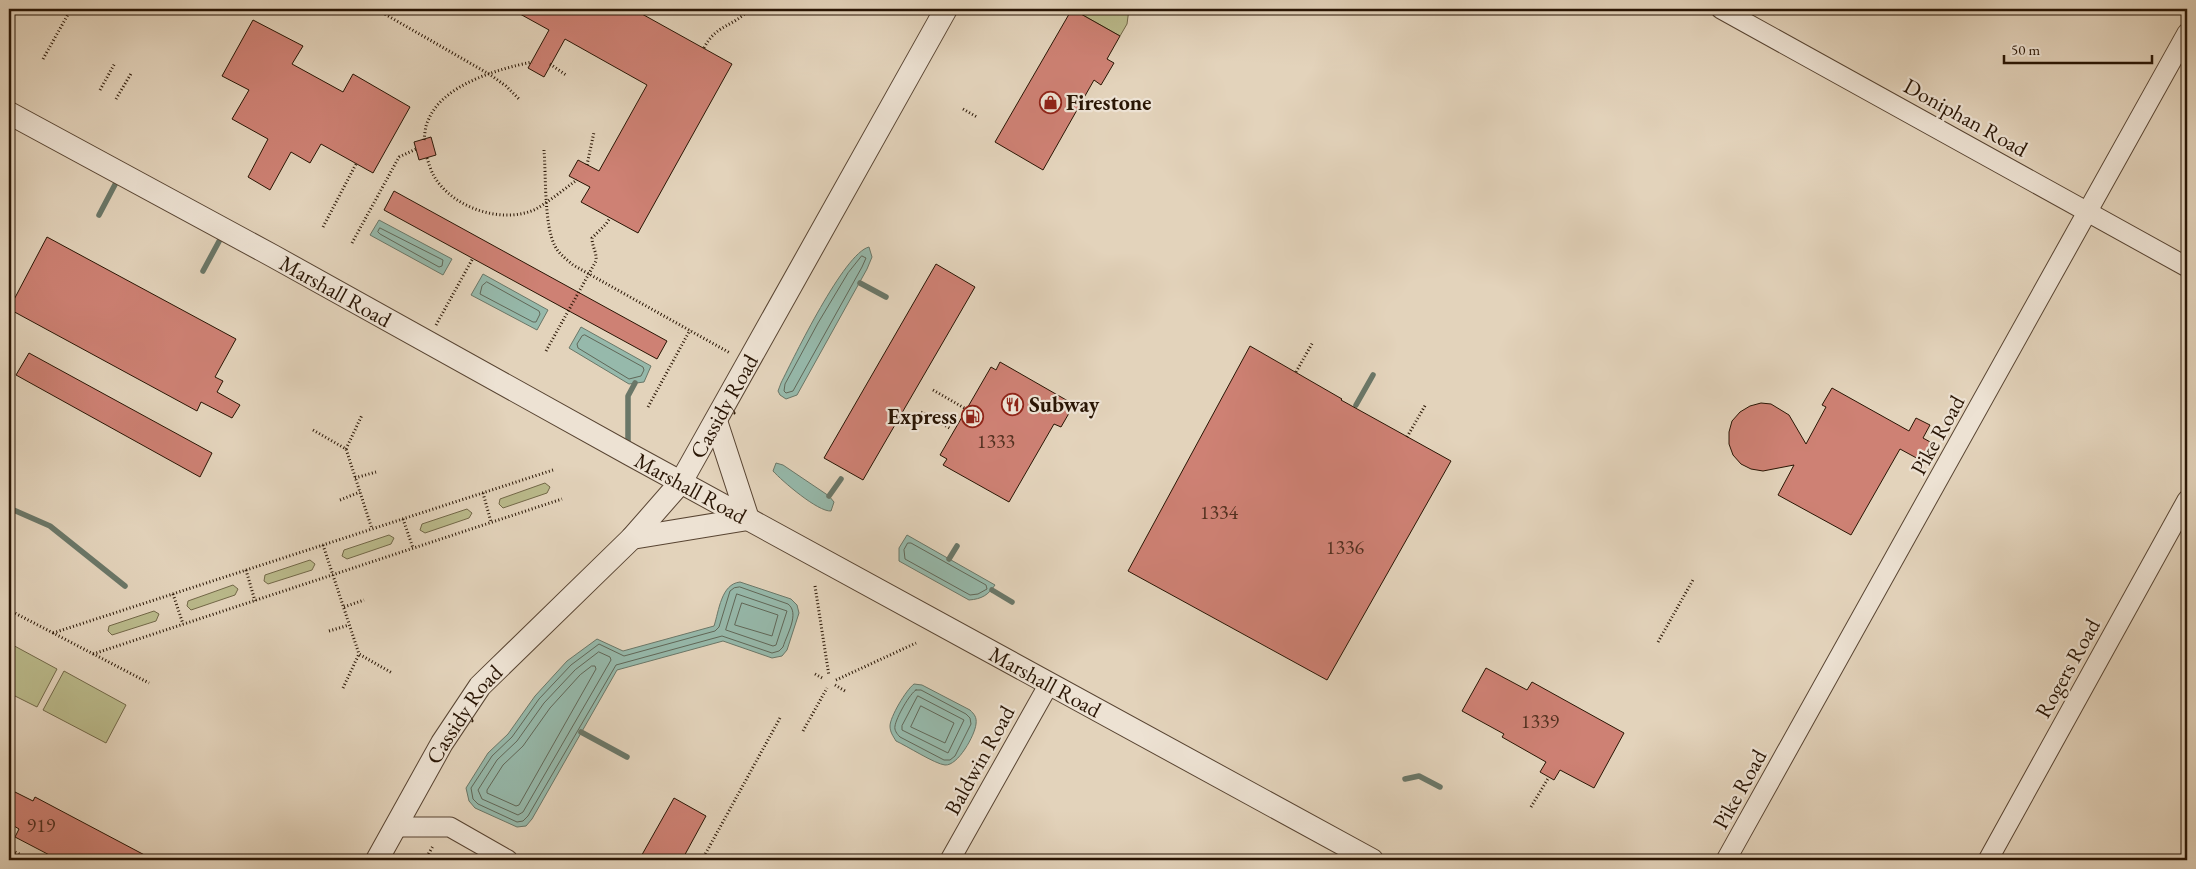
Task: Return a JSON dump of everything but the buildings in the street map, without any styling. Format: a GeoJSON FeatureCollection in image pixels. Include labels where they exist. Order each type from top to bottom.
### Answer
{"type":"FeatureCollection","features":[{"type":"Feature","properties":{"kind":"street","name":"Cassidy Road"},"geometry":{"type":"LineString","coordinates":[[377,860],[442,743],[480,686],[632,538],[681,482],[946,9]]}},
{"type":"Feature","properties":{"kind":"street","name":"Doniphan Road"},"geometry":{"type":"LineString","coordinates":[[1721,9],[2187,267]]}},
{"type":"Feature","properties":{"kind":"street","name":"Pike Road"},"geometry":{"type":"LineString","coordinates":[[1726,860],[2089,212],[2187,33]]}},
{"type":"Feature","properties":{"kind":"street","name":"Marshall Road"},"geometry":{"type":"LineString","coordinates":[[9,113],[1372,860]]}},
{"type":"Feature","properties":{"kind":"street"},"geometry":{"type":"LineString","coordinates":[[632,538],[748,519],[716,420]]}},
{"type":"Feature","properties":{"kind":"street","name":"Rogers Road"},"geometry":{"type":"LineString","coordinates":[[1988,860],[2187,500]]}},
{"type":"Feature","properties":{"kind":"street","name":"Baldwin Road"},"geometry":{"type":"LineString","coordinates":[[950,860],[1049,684]]}},
{"type":"Feature","properties":{"kind":"street"},"geometry":{"type":"LineString","coordinates":[[396,827],[450,828],[508,860]]}},
{"type":"Feature","properties":{"kind":"path"},"geometry":{"type":"LineString","coordinates":[[43,59],[71,9]]}},
{"type":"Feature","properties":{"kind":"path"},"geometry":{"type":"LineString","coordinates":[[376,9],[489,74],[506,86],[520,100]]}},
{"type":"Feature","properties":{"kind":"path"},"geometry":{"type":"LineString","coordinates":[[704,48],[712,34],[743,15],[749,9]]}},
{"type":"Feature","properties":{"kind":"path"},"geometry":{"type":"LineString","coordinates":[[424,140],[428,120],[440,102],[457,89],[489,74],[532,62]]}},
{"type":"Feature","properties":{"kind":"path"},"geometry":{"type":"LineString","coordinates":[[100,90],[115,63]]}},
{"type":"Feature","properties":{"kind":"path"},"geometry":{"type":"LineString","coordinates":[[550,64],[566,76]]}},
{"type":"Feature","properties":{"kind":"path"},"geometry":{"type":"LineString","coordinates":[[116,99],[132,72]]}},
{"type":"Feature","properties":{"kind":"path"},"geometry":{"type":"LineString","coordinates":[[962,109],[977,117]]}},
{"type":"Feature","properties":{"kind":"path"},"geometry":{"type":"LineString","coordinates":[[587,165],[594,132]]}},
{"type":"Feature","properties":{"kind":"path"},"geometry":{"type":"LineString","coordinates":[[352,242],[399,158],[416,149]]}},
{"type":"Feature","properties":{"kind":"path"},"geometry":{"type":"LineString","coordinates":[[544,150],[550,232],[555,246],[563,257],[589,274],[748,363]]}},
{"type":"Feature","properties":{"kind":"path"},"geometry":{"type":"LineString","coordinates":[[427,158],[434,176],[446,191],[468,206],[487,212],[514,215],[535,209],[577,180]]}},
{"type":"Feature","properties":{"kind":"path"},"geometry":{"type":"LineString","coordinates":[[323,227],[356,164]]}},
{"type":"Feature","properties":{"kind":"path"},"geometry":{"type":"LineString","coordinates":[[546,350],[596,261],[597,254],[592,244],[592,238],[610,218]]}},
{"type":"Feature","properties":{"kind":"path"},"geometry":{"type":"LineString","coordinates":[[426,342],[474,258]]}},
{"type":"Feature","properties":{"kind":"path"},"geometry":{"type":"LineString","coordinates":[[648,407],[690,330]]}},
{"type":"Feature","properties":{"kind":"path"},"geometry":{"type":"LineString","coordinates":[[1296,372],[1313,342]]}},
{"type":"Feature","properties":{"kind":"path"},"geometry":{"type":"LineString","coordinates":[[933,390],[966,409]]}},
{"type":"Feature","properties":{"kind":"path"},"geometry":{"type":"LineString","coordinates":[[1407,437],[1426,404]]}},
{"type":"Feature","properties":{"kind":"path"},"geometry":{"type":"LineString","coordinates":[[921,412],[951,429]]}},
{"type":"Feature","properties":{"kind":"path"},"geometry":{"type":"LineString","coordinates":[[362,415],[346,449],[372,529]]}},
{"type":"Feature","properties":{"kind":"path"},"geometry":{"type":"LineString","coordinates":[[313,430],[346,449]]}},
{"type":"Feature","properties":{"kind":"path"},"geometry":{"type":"LineString","coordinates":[[53,633],[553,470]]}},
{"type":"Feature","properties":{"kind":"path"},"geometry":{"type":"LineString","coordinates":[[355,478],[376,472]]}},
{"type":"Feature","properties":{"kind":"path"},"geometry":{"type":"LineString","coordinates":[[340,500],[360,492]]}},
{"type":"Feature","properties":{"kind":"path"},"geometry":{"type":"LineString","coordinates":[[482,493],[491,522]]}},
{"type":"Feature","properties":{"kind":"path"},"geometry":{"type":"LineString","coordinates":[[93,654],[562,499]]}},
{"type":"Feature","properties":{"kind":"path"},"geometry":{"type":"LineString","coordinates":[[403,519],[413,548]]}},
{"type":"Feature","properties":{"kind":"path"},"geometry":{"type":"LineString","coordinates":[[323,545],[359,654],[392,673]]}},
{"type":"Feature","properties":{"kind":"path"},"geometry":{"type":"LineString","coordinates":[[246,570],[255,600]]}},
{"type":"Feature","properties":{"kind":"path"},"geometry":{"type":"LineString","coordinates":[[1658,642],[1694,578]]}},
{"type":"Feature","properties":{"kind":"path"},"geometry":{"type":"LineString","coordinates":[[815,586],[829,676]]}},
{"type":"Feature","properties":{"kind":"path"},"geometry":{"type":"LineString","coordinates":[[173,594],[183,624]]}},
{"type":"Feature","properties":{"kind":"path"},"geometry":{"type":"LineString","coordinates":[[344,607],[364,600]]}},
{"type":"Feature","properties":{"kind":"path"},"geometry":{"type":"LineString","coordinates":[[9,610],[149,683]]}},
{"type":"Feature","properties":{"kind":"path"},"geometry":{"type":"LineString","coordinates":[[329,631],[349,625]]}},
{"type":"Feature","properties":{"kind":"path"},"geometry":{"type":"LineString","coordinates":[[836,680],[916,643]]}},
{"type":"Feature","properties":{"kind":"path"},"geometry":{"type":"LineString","coordinates":[[343,688],[359,654]]}},
{"type":"Feature","properties":{"kind":"path"},"geometry":{"type":"LineString","coordinates":[[815,674],[824,679]]}},
{"type":"Feature","properties":{"kind":"path"},"geometry":{"type":"LineString","coordinates":[[835,685],[845,691]]}},
{"type":"Feature","properties":{"kind":"path"},"geometry":{"type":"LineString","coordinates":[[803,731],[827,688]]}},
{"type":"Feature","properties":{"kind":"path"},"geometry":{"type":"LineString","coordinates":[[702,860],[780,718]]}},
{"type":"Feature","properties":{"kind":"path"},"geometry":{"type":"LineString","coordinates":[[1531,807],[1549,777]]}},
{"type":"Feature","properties":{"kind":"path"},"geometry":{"type":"LineString","coordinates":[[9,851],[12,860]]}},
{"type":"Feature","properties":{"kind":"path"},"geometry":{"type":"LineString","coordinates":[[9,851],[30,860]]}},
{"type":"Feature","properties":{"kind":"green space"},"geometry":{"type":"Polygon","coordinates":[[[1072,9],[1129,9],[1127,24],[1120,36],[1072,9]]]}},
{"type":"Feature","properties":{"kind":"green space"},"geometry":{"type":"Polygon","coordinates":[[[545,483],[550,487],[547,493],[503,508],[499,504],[500,499],[545,483]]]}},
{"type":"Feature","properties":{"kind":"green space"},"geometry":{"type":"Polygon","coordinates":[[[467,509],[472,513],[469,518],[425,533],[420,530],[422,524],[467,509]]]}},
{"type":"Feature","properties":{"kind":"green space"},"geometry":{"type":"Polygon","coordinates":[[[389,535],[394,538],[391,544],[347,559],[342,556],[344,550],[389,535]]]}},
{"type":"Feature","properties":{"kind":"green space"},"geometry":{"type":"Polygon","coordinates":[[[310,560],[315,564],[312,570],[268,584],[264,581],[265,575],[310,560]]]}},
{"type":"Feature","properties":{"kind":"green space"},"geometry":{"type":"Polygon","coordinates":[[[233,585],[238,589],[235,595],[191,610],[187,606],[188,601],[233,585]]]}},
{"type":"Feature","properties":{"kind":"green space"},"geometry":{"type":"Polygon","coordinates":[[[154,611],[159,614],[156,621],[112,635],[108,631],[109,626],[154,611]]]}},
{"type":"Feature","properties":{"kind":"green space"},"geometry":{"type":"Polygon","coordinates":[[[9,643],[57,669],[37,707],[9,693],[9,643]]]}},
{"type":"Feature","properties":{"kind":"green space"},"geometry":{"type":"Polygon","coordinates":[[[64,671],[126,705],[106,743],[43,710],[64,671]]]}},
{"type":"Feature","properties":{"kind":"water"},"geometry":{"type":"Polygon","coordinates":[[[379,220],[452,259],[443,275],[370,235],[379,220]]]}},
{"type":"Feature","properties":{"kind":"water"},"geometry":{"type":"Polygon","coordinates":[[[869,247],[872,257],[867,269],[797,395],[786,399],[778,391],[820,308],[847,267],[859,254],[869,247]]]}},
{"type":"Feature","properties":{"kind":"water"},"geometry":{"type":"Polygon","coordinates":[[[483,274],[548,310],[537,330],[471,295],[483,274]]]}},
{"type":"Feature","properties":{"kind":"water"},"geometry":{"type":"Polygon","coordinates":[[[581,327],[651,366],[644,382],[629,384],[569,348],[581,327]]]}},
{"type":"Feature","properties":{"kind":"water"},"geometry":{"type":"Polygon","coordinates":[[[776,463],[783,465],[829,496],[834,502],[831,511],[818,507],[784,482],[773,471],[776,463]]]}},
{"type":"Feature","properties":{"kind":"water"},"geometry":{"type":"Polygon","coordinates":[[[907,535],[995,585],[984,596],[969,600],[899,561],[899,548],[907,535]]]}},
{"type":"Feature","properties":{"kind":"water"},"geometry":{"type":"Polygon","coordinates":[[[740,582],[791,599],[797,605],[799,613],[787,650],[782,656],[772,658],[723,641],[617,670],[532,819],[526,826],[517,827],[475,808],[469,801],[466,788],[488,753],[508,734],[535,696],[567,661],[597,639],[623,651],[714,626],[719,606],[725,593],[734,584],[740,582]]]}},
{"type":"Feature","properties":{"kind":"water"},"geometry":{"type":"Polygon","coordinates":[[[914,684],[922,685],[970,710],[975,716],[975,729],[969,742],[955,761],[950,764],[940,764],[928,758],[896,741],[892,734],[890,726],[895,710],[914,684]]]}},
{"type":"Feature","properties":{"kind":"waterway"},"geometry":{"type":"LineString","coordinates":[[99,215],[119,177]]}},
{"type":"Feature","properties":{"kind":"waterway"},"geometry":{"type":"LineString","coordinates":[[203,271],[223,234]]}},
{"type":"Feature","properties":{"kind":"waterway"},"geometry":{"type":"LineString","coordinates":[[860,283],[886,297]]}},
{"type":"Feature","properties":{"kind":"waterway"},"geometry":{"type":"LineString","coordinates":[[1356,405],[1373,375]]}},
{"type":"Feature","properties":{"kind":"waterway"},"geometry":{"type":"LineString","coordinates":[[628,446],[628,396],[635,383]]}},
{"type":"Feature","properties":{"kind":"waterway"},"geometry":{"type":"LineString","coordinates":[[829,496],[841,479]]}},
{"type":"Feature","properties":{"kind":"waterway"},"geometry":{"type":"LineString","coordinates":[[9,508],[50,526],[125,586]]}},
{"type":"Feature","properties":{"kind":"waterway"},"geometry":{"type":"LineString","coordinates":[[949,559],[957,546]]}},
{"type":"Feature","properties":{"kind":"waterway"},"geometry":{"type":"LineString","coordinates":[[992,590],[1012,602]]}},
{"type":"Feature","properties":{"kind":"waterway"},"geometry":{"type":"LineString","coordinates":[[581,732],[627,757]]}},
{"type":"Feature","properties":{"kind":"waterway"},"geometry":{"type":"LineString","coordinates":[[1405,779],[1419,776],[1440,787]]}},
{"type":"Feature","properties":{"kind":"place","name":"Firestone"},"geometry":{"type":"Point","coordinates":[1050,102]}},
{"type":"Feature","properties":{"kind":"place","name":"Subway"},"geometry":{"type":"Point","coordinates":[1013,404]}},
{"type":"Feature","properties":{"kind":"place","name":"Express"},"geometry":{"type":"Point","coordinates":[973,416]}}]}
